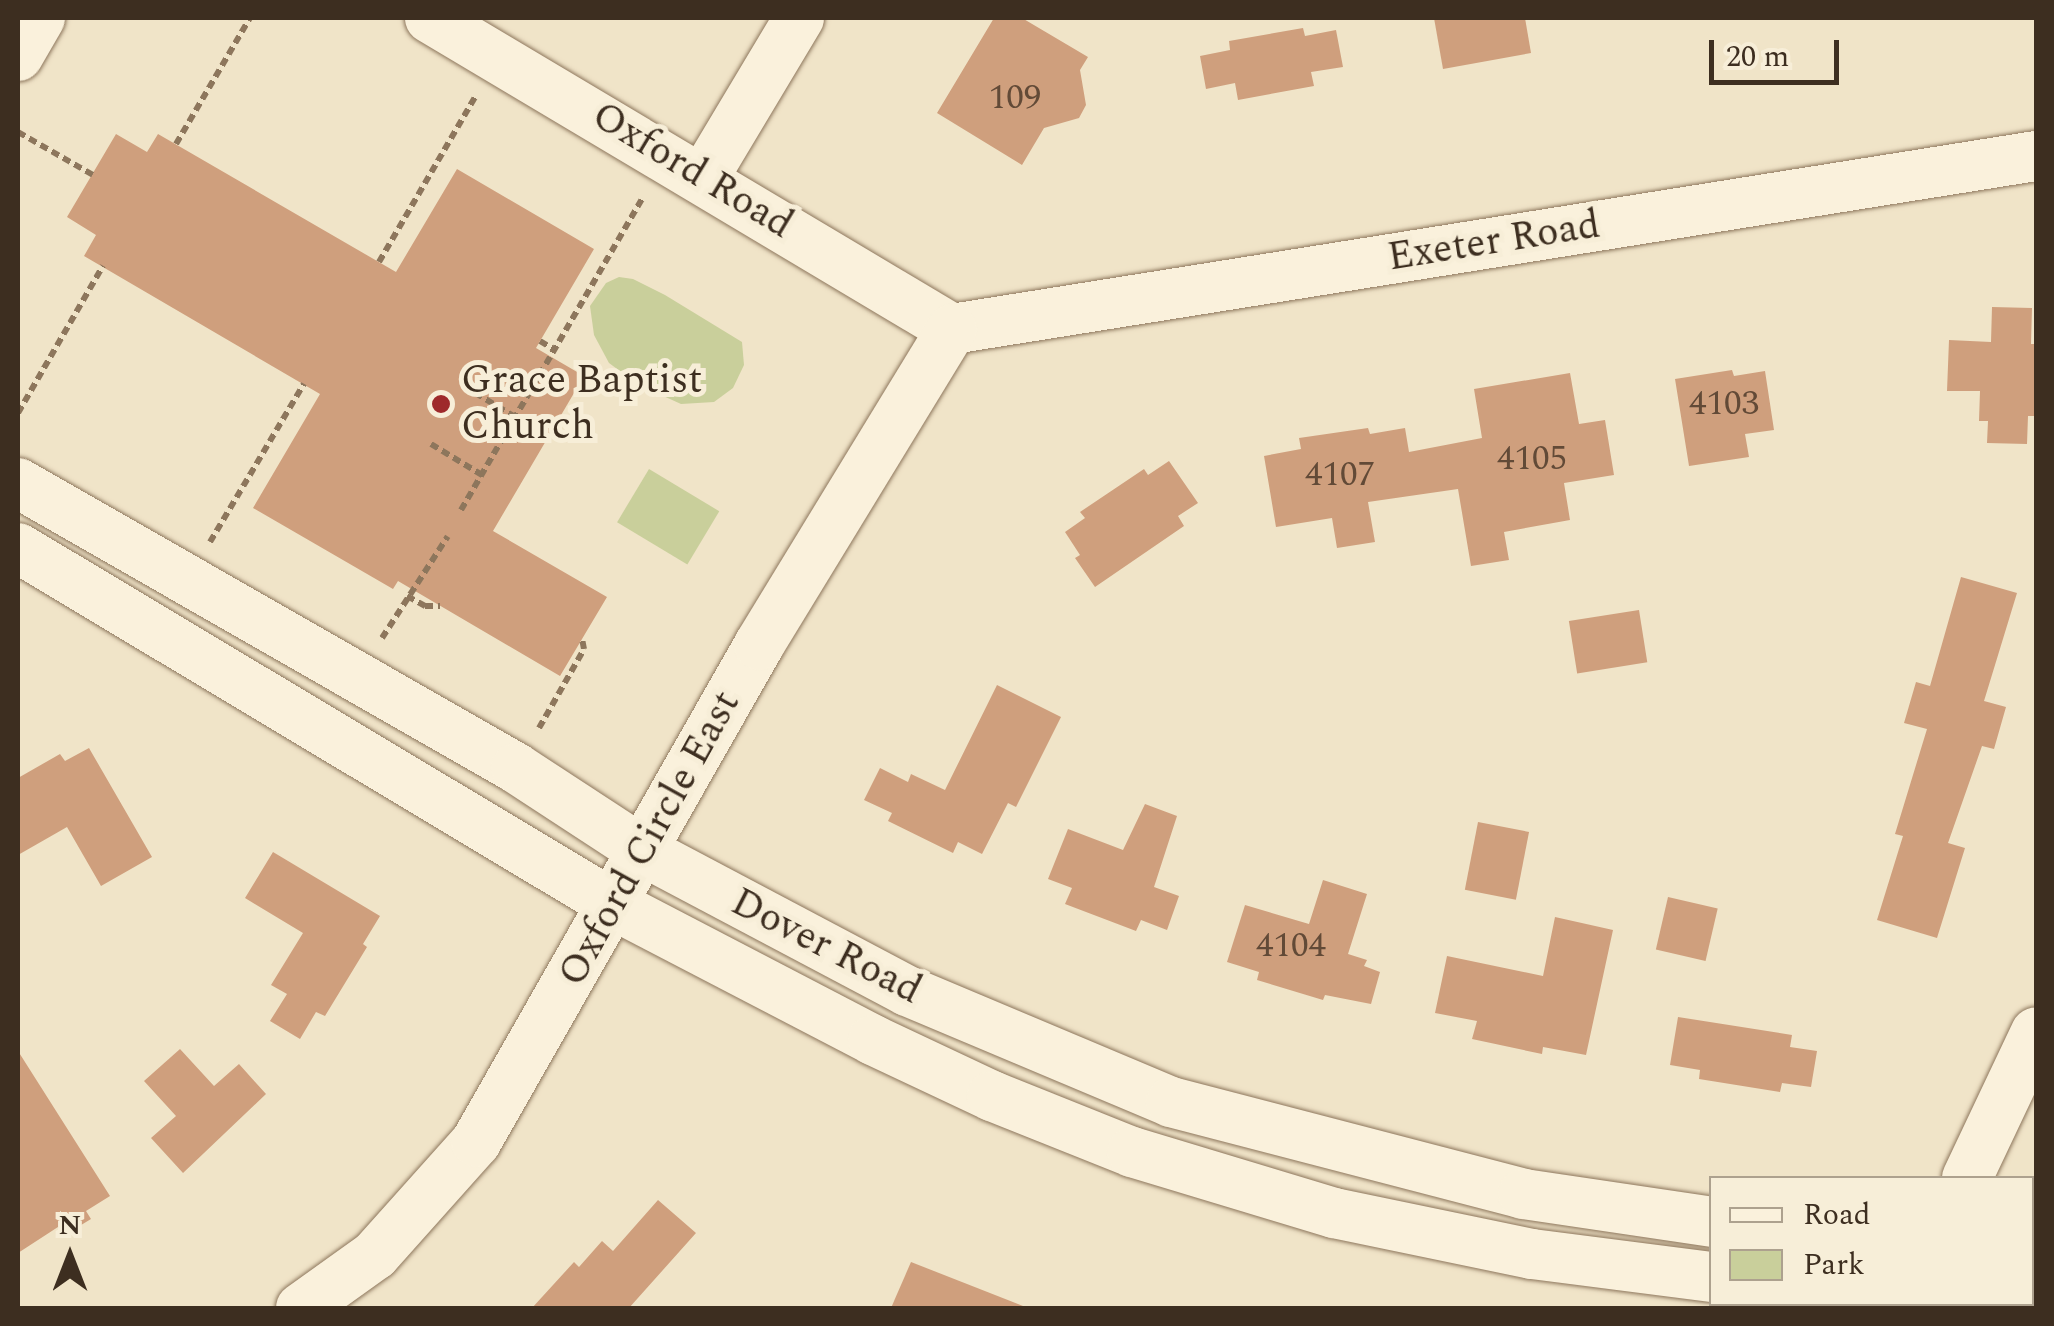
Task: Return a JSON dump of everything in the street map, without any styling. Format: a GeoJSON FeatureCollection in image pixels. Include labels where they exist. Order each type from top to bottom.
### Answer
{"type":"FeatureCollection","features":[{"type":"Feature","properties":{"kind":"street"},"geometry":{"type":"LineString","coordinates":[[18,56],[40,18]]}},
{"type":"Feature","properties":{"kind":"street","name":"Oxford Road"},"geometry":{"type":"LineString","coordinates":[[430,18],[704,177],[952,328]]}},
{"type":"Feature","properties":{"kind":"street"},"geometry":{"type":"LineString","coordinates":[[704,177],[799,18]]}},
{"type":"Feature","properties":{"kind":"street","name":"Exeter Road"},"geometry":{"type":"LineString","coordinates":[[952,328],[2036,156]]}},
{"type":"Feature","properties":{"kind":"street","name":"Oxford Circle East"},"geometry":{"type":"LineString","coordinates":[[301,1308],[374,1255],[476,1142],[759,645],[952,328]]}},
{"type":"Feature","properties":{"kind":"street","name":"Dover Road"},"geometry":{"type":"LineString","coordinates":[[18,483],[516,768],[643,851],[906,991],[1171,1102],[1523,1194],[1709,1222]]}},
{"type":"Feature","properties":{"kind":"street","name":"Dover Road"},"geometry":{"type":"LineString","coordinates":[[18,548],[614,905],[873,1040],[992,1096],[1132,1152],[1334,1213],[1532,1254],[1709,1277]]}},
{"type":"Feature","properties":{"kind":"street"},"geometry":{"type":"LineString","coordinates":[[1968,1176],[2036,1032]]}},
{"type":"Feature","properties":{"kind":"path"},"geometry":{"type":"LineString","coordinates":[[176,144],[250,18]]}},
{"type":"Feature","properties":{"kind":"path"},"geometry":{"type":"LineString","coordinates":[[378,262],[498,57]]}},
{"type":"Feature","properties":{"kind":"path"},"geometry":{"type":"LineString","coordinates":[[18,132],[93,175]]}},
{"type":"Feature","properties":{"kind":"path"},"geometry":{"type":"LineString","coordinates":[[462,510],[650,185]]}},
{"type":"Feature","properties":{"kind":"path"},"geometry":{"type":"LineString","coordinates":[[18,413],[102,266]]}},
{"type":"Feature","properties":{"kind":"path"},"geometry":{"type":"LineString","coordinates":[[540,341],[554,350]]}},
{"type":"Feature","properties":{"kind":"path"},"geometry":{"type":"LineString","coordinates":[[188,581],[304,384]]}},
{"type":"Feature","properties":{"kind":"path"},"geometry":{"type":"LineString","coordinates":[[464,386],[516,418]]}},
{"type":"Feature","properties":{"kind":"path"},"geometry":{"type":"LineString","coordinates":[[431,444],[482,474]]}},
{"type":"Feature","properties":{"kind":"path"},"geometry":{"type":"LineString","coordinates":[[358,678],[448,536]]}},
{"type":"Feature","properties":{"kind":"path"},"geometry":{"type":"LineString","coordinates":[[407,596],[424,606],[440,606]]}},
{"type":"Feature","properties":{"kind":"path"},"geometry":{"type":"LineString","coordinates":[[516,768],[584,649],[582,639]]}},
{"type":"Feature","properties":{"kind":"green space"},"geometry":{"type":"Polygon","coordinates":[[[619,277],[633,279],[665,295],[742,342],[744,365],[733,388],[714,402],[681,404],[639,385],[609,363],[594,335],[590,306],[606,283],[619,277]]]}},
{"type":"Feature","properties":{"kind":"green space"},"geometry":{"type":"Polygon","coordinates":[[[649,469],[719,511],[687,564],[617,522],[649,469]]]}},
{"type":"Feature","properties":{"kind":"building"},"geometry":{"type":"Polygon","coordinates":[[[994,18],[1022,18],[1088,57],[1080,70],[1086,105],[1079,118],[1044,128],[1022,165],[937,113],[994,18]]]}},
{"type":"Feature","properties":{"kind":"building"},"geometry":{"type":"Polygon","coordinates":[[[1434,18],[1525,18],[1531,53],[1443,69],[1434,18]]]}},
{"type":"Feature","properties":{"kind":"building"},"geometry":{"type":"Polygon","coordinates":[[[1303,28],[1305,36],[1336,30],[1343,67],[1311,72],[1314,86],[1238,100],[1235,83],[1206,89],[1200,56],[1230,50],[1229,41],[1303,28]]]}},
{"type":"Feature","properties":{"kind":"building","name":"Grace Baptist Church"},"geometry":{"type":"Polygon","coordinates":[[[116,134],[147,152],[158,134],[396,272],[457,169],[594,249],[536,348],[584,376],[493,531],[607,597],[560,676],[398,581],[393,589],[253,508],[320,394],[84,256],[96,235],[67,217],[116,134]]]}},
{"type":"Feature","properties":{"kind":"building"},"geometry":{"type":"Polygon","coordinates":[[[1992,307],[2032,308],[2036,416],[2028,416],[2027,444],[1987,443],[1988,421],[1979,421],[1980,391],[1947,391],[1949,340],[1991,342],[1992,307]]]}},
{"type":"Feature","properties":{"kind":"building"},"geometry":{"type":"Polygon","coordinates":[[[1732,370],[1734,376],[1765,371],[1774,430],[1745,434],[1749,457],[1689,466],[1675,379],[1732,370]]]}},
{"type":"Feature","properties":{"kind":"building"},"geometry":{"type":"Polygon","coordinates":[[[1570,373],[1579,424],[1605,420],[1614,475],[1564,483],[1570,520],[1504,532],[1509,560],[1471,566],[1458,489],[1368,502],[1375,542],[1337,548],[1332,518],[1276,527],[1264,456],[1301,449],[1299,438],[1368,428],[1370,434],[1405,428],[1409,452],[1482,438],[1474,389],[1570,373]]]}},
{"type":"Feature","properties":{"kind":"building"},"geometry":{"type":"Polygon","coordinates":[[[1169,461],[1198,503],[1178,516],[1184,526],[1095,587],[1075,558],[1080,555],[1065,532],[1085,518],[1080,512],[1144,469],[1148,475],[1169,461]]]}},
{"type":"Feature","properties":{"kind":"building"},"geometry":{"type":"Polygon","coordinates":[[[1961,577],[2017,593],[1984,701],[2006,707],[1994,749],[1982,746],[1948,843],[1965,848],[1937,938],[1877,920],[1903,836],[1895,834],[1927,729],[1904,723],[1916,682],[1930,686],[1961,577]]]}},
{"type":"Feature","properties":{"kind":"building"},"geometry":{"type":"Polygon","coordinates":[[[1639,610],[1647,662],[1577,673],[1569,621],[1639,610]]]}},
{"type":"Feature","properties":{"kind":"building"},"geometry":{"type":"Polygon","coordinates":[[[997,685],[1061,717],[1016,807],[1008,803],[982,854],[958,842],[953,853],[888,821],[892,813],[864,800],[880,768],[908,782],[911,774],[945,790],[997,685]]]}},
{"type":"Feature","properties":{"kind":"building"},"geometry":{"type":"Polygon","coordinates":[[[89,748],[152,857],[101,886],[67,827],[18,855],[18,778],[60,754],[65,761],[89,748]]]}},
{"type":"Feature","properties":{"kind":"building"},"geometry":{"type":"Polygon","coordinates":[[[1145,804],[1177,816],[1154,887],[1179,896],[1167,930],[1141,920],[1136,931],[1065,904],[1072,888],[1048,879],[1068,829],[1123,850],[1145,804]]]}},
{"type":"Feature","properties":{"kind":"building"},"geometry":{"type":"Polygon","coordinates":[[[1478,822],[1529,832],[1516,900],[1465,890],[1478,822]]]}},
{"type":"Feature","properties":{"kind":"building"},"geometry":{"type":"Polygon","coordinates":[[[273,852],[380,916],[363,944],[367,947],[325,1016],[316,1012],[300,1039],[270,1021],[287,994],[271,985],[303,933],[245,898],[273,852]]]}},
{"type":"Feature","properties":{"kind":"building"},"geometry":{"type":"Polygon","coordinates":[[[1323,880],[1367,894],[1348,954],[1367,960],[1364,966],[1380,972],[1371,1004],[1325,995],[1323,1000],[1257,980],[1259,972],[1227,962],[1245,905],[1309,924],[1323,880]]]}},
{"type":"Feature","properties":{"kind":"building"},"geometry":{"type":"Polygon","coordinates":[[[1668,897],[1718,908],[1706,961],[1656,950],[1668,897]]]}},
{"type":"Feature","properties":{"kind":"building"},"geometry":{"type":"Polygon","coordinates":[[[1555,917],[1613,930],[1586,1055],[1543,1047],[1542,1054],[1472,1039],[1477,1021],[1435,1013],[1447,956],[1543,976],[1555,917]]]}},
{"type":"Feature","properties":{"kind":"building"},"geometry":{"type":"Polygon","coordinates":[[[1678,1017],[1792,1035],[1790,1047],[1817,1051],[1811,1087],[1782,1083],[1780,1092],[1699,1079],[1700,1070],[1670,1065],[1678,1017]]]}},
{"type":"Feature","properties":{"kind":"building"},"geometry":{"type":"Polygon","coordinates":[[[180,1049],[214,1086],[239,1064],[266,1094],[183,1173],[151,1138],[176,1116],[144,1081],[180,1049]]]}},
{"type":"Feature","properties":{"kind":"building"},"geometry":{"type":"Polygon","coordinates":[[[18,1051],[110,1196],[86,1211],[91,1219],[63,1236],[58,1227],[18,1253],[18,1051]]]}},
{"type":"Feature","properties":{"kind":"building"},"geometry":{"type":"Polygon","coordinates":[[[658,1200],[696,1233],[629,1308],[532,1308],[574,1262],[579,1267],[602,1241],[613,1251],[658,1200]]]}},
{"type":"Feature","properties":{"kind":"building"},"geometry":{"type":"Polygon","coordinates":[[[911,1262],[1023,1306],[1023,1308],[891,1308],[911,1262]]]}},
{"type":"Feature","properties":{"kind":"place","name":"Grace Baptist Church"},"geometry":{"type":"Point","coordinates":[441,404]}}]}
